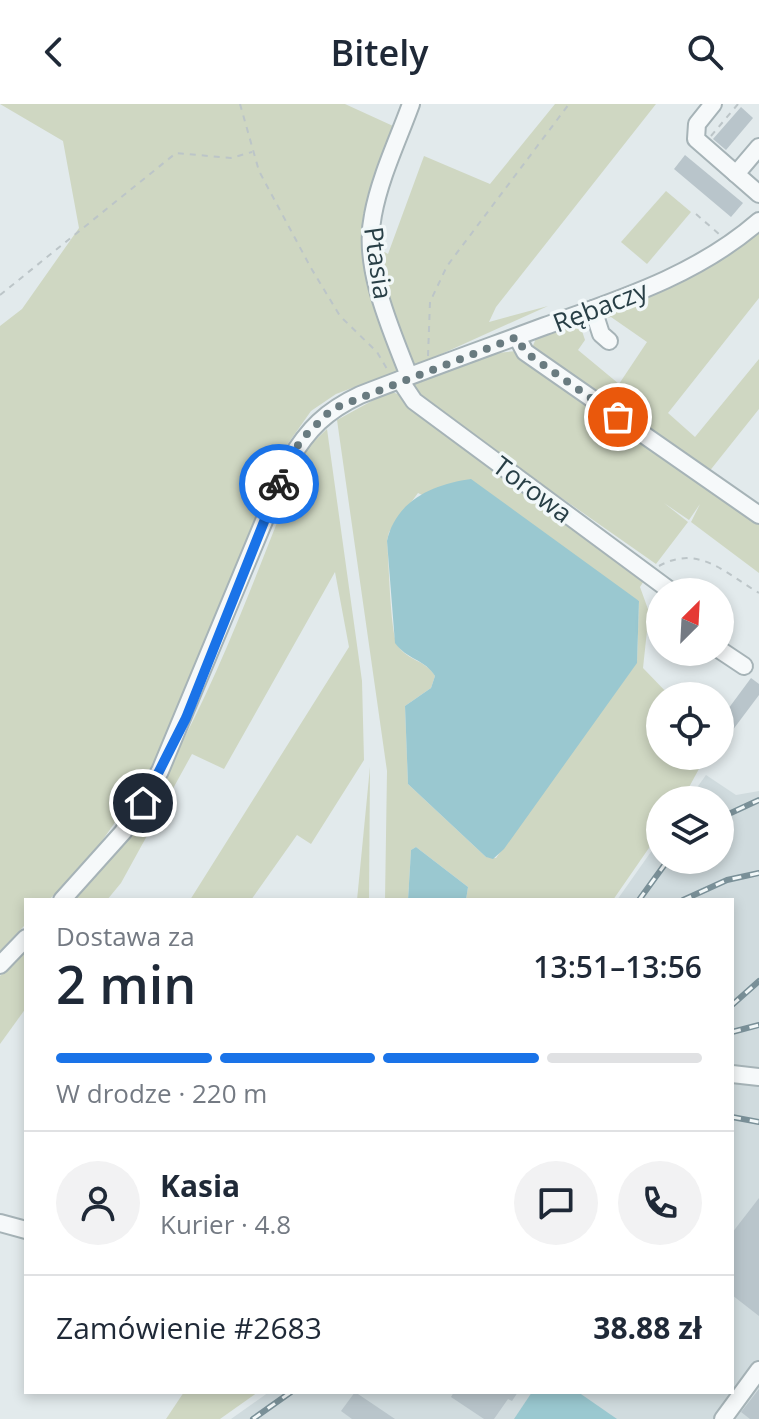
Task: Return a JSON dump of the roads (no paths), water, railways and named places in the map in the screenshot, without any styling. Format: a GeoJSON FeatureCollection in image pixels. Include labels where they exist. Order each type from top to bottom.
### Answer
{"type":"FeatureCollection","features":[{"type":"Feature","properties":{"kind":"street","name":"Ptasia"},"geometry":{"type":"LineString","coordinates":[[401,377],[378,287],[372,226],[386,167],[411,104]]}},
{"type":"Feature","properties":{"kind":"street"},"geometry":{"type":"LineString","coordinates":[[713,104],[697,124],[694,135],[759,194]]}},
{"type":"Feature","properties":{"kind":"street"},"geometry":{"type":"LineString","coordinates":[[736,174],[759,147]]}},
{"type":"Feature","properties":{"kind":"street","name":"Rębaczy"},"geometry":{"type":"LineString","coordinates":[[64,898],[123,832],[160,771],[289,461],[300,441],[332,409],[401,377],[517,337],[684,273],[734,242],[759,221]]}},
{"type":"Feature","properties":{"kind":"street"},"geometry":{"type":"LineString","coordinates":[[593,309],[601,334],[609,341]]}},
{"type":"Feature","properties":{"kind":"street"},"geometry":{"type":"LineString","coordinates":[[517,337],[525,352],[759,515]]}},
{"type":"Feature","properties":{"kind":"street","name":"Torowa"},"geometry":{"type":"LineString","coordinates":[[401,377],[414,401],[653,578]]}},
{"type":"Feature","properties":{"kind":"street"},"geometry":{"type":"LineString","coordinates":[[734,659],[744,666]]}},
{"type":"Feature","properties":{"kind":"street"},"geometry":{"type":"LineString","coordinates":[[0,965],[24,940]]}},
{"type":"Feature","properties":{"kind":"street"},"geometry":{"type":"LineString","coordinates":[[734,1074],[759,1077]]}},
{"type":"Feature","properties":{"kind":"street"},"geometry":{"type":"LineString","coordinates":[[0,1223],[24,1229]]}},
{"type":"Feature","properties":{"kind":"street"},"geometry":{"type":"LineString","coordinates":[[723,1419],[759,1370]]}},
{"type":"Feature","properties":{"kind":"water"},"geometry":{"type":"Polygon","coordinates":[[[471,479],[639,601],[637,663],[504,849],[493,859],[486,857],[408,784],[405,706],[431,688],[435,676],[395,643],[387,541],[399,515],[418,496],[444,485],[471,479]]]}},
{"type":"Feature","properties":{"kind":"water"},"geometry":{"type":"Polygon","coordinates":[[[416,847],[468,887],[466,898],[408,898],[411,850],[416,847]]]}},
{"type":"Feature","properties":{"kind":"water"},"geometry":{"type":"Polygon","coordinates":[[[531,1394],[581,1394],[617,1419],[514,1419],[531,1394]]]}},
{"type":"Feature","properties":{"kind":"railway"},"geometry":{"type":"LineString","coordinates":[[734,812],[759,800]]}},
{"type":"Feature","properties":{"kind":"railway"},"geometry":{"type":"LineString","coordinates":[[687,898],[727,880],[759,873]]}},
{"type":"Feature","properties":{"kind":"railway"},"geometry":{"type":"LineString","coordinates":[[640,898],[658,874]]}},
{"type":"Feature","properties":{"kind":"railway"},"geometry":{"type":"LineString","coordinates":[[734,1003],[759,981]]}},
{"type":"Feature","properties":{"kind":"railway"},"geometry":{"type":"LineString","coordinates":[[734,1031],[759,1025]]}},
{"type":"Feature","properties":{"kind":"railway"},"geometry":{"type":"LineString","coordinates":[[734,1117],[759,1122]]}},
{"type":"Feature","properties":{"kind":"railway"},"geometry":{"type":"LineString","coordinates":[[253,1419],[288,1394]]}}]}
